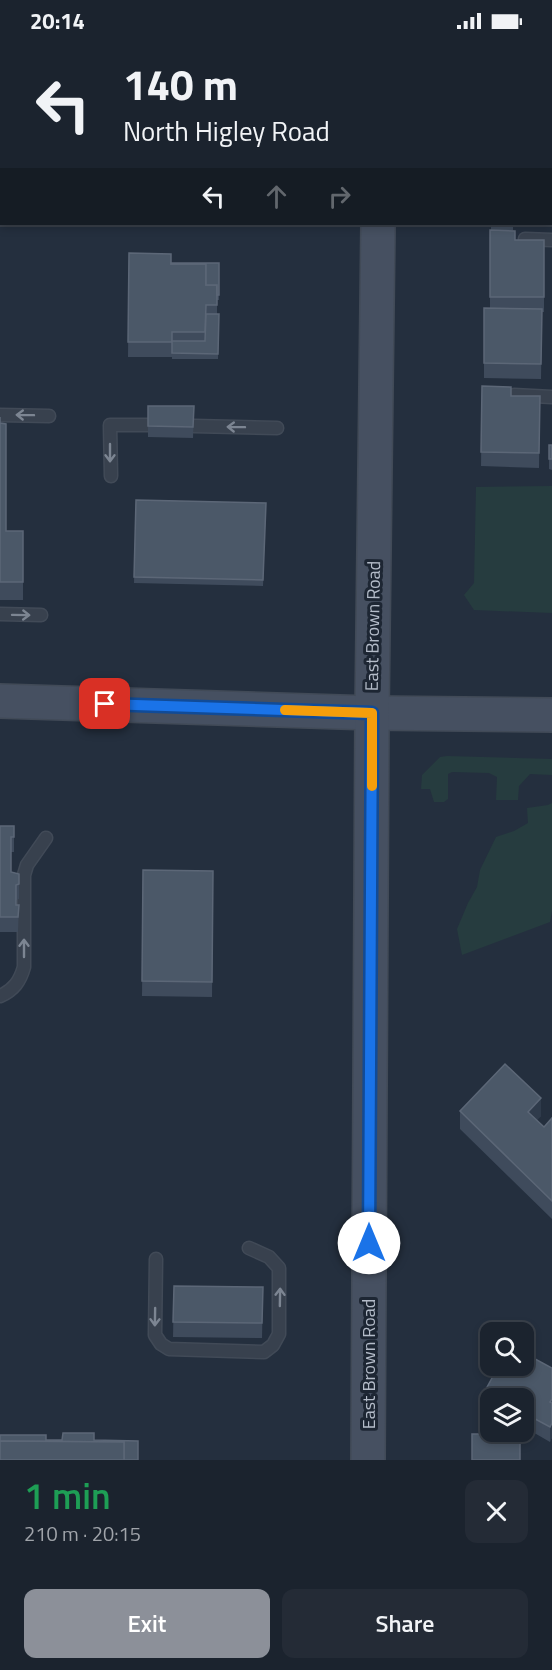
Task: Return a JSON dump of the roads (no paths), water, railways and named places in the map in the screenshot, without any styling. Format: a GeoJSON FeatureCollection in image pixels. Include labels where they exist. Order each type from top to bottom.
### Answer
{"type":"FeatureCollection","features":[{"type":"Feature","properties":{"kind":"main road","name":"East Brown Road"},"geometry":{"type":"LineString","coordinates":[[368,1460],[372,713],[378,225]]}},
{"type":"Feature","properties":{"kind":"main road"},"geometry":{"type":"LineString","coordinates":[[0,701],[372,713],[552,715]]}},
{"type":"Feature","properties":{"kind":"lane"},"geometry":{"type":"LineString","coordinates":[[525,238],[552,240]]}},
{"type":"Feature","properties":{"kind":"lane"},"geometry":{"type":"LineString","coordinates":[[514,395],[552,397]]}},
{"type":"Feature","properties":{"kind":"lane"},"geometry":{"type":"LineString","coordinates":[[0,415],[49,416]]}},
{"type":"Feature","properties":{"kind":"lane"},"geometry":{"type":"LineString","coordinates":[[111,476],[110,425],[148,425]]}},
{"type":"Feature","properties":{"kind":"lane"},"geometry":{"type":"LineString","coordinates":[[194,426],[278,428]]}},
{"type":"Feature","properties":{"kind":"lane"},"geometry":{"type":"LineString","coordinates":[[0,614],[41,615]]}},
{"type":"Feature","properties":{"kind":"lane"},"geometry":{"type":"LineString","coordinates":[[0,996],[15,987],[24,967],[24,874],[27,865],[46,838]]}},
{"type":"Feature","properties":{"kind":"lane"},"geometry":{"type":"LineString","coordinates":[[156,1259],[155,1335],[160,1344],[169,1349],[264,1352],[273,1345],[279,1334],[281,1277],[279,1268],[269,1257],[249,1248]]}}]}
